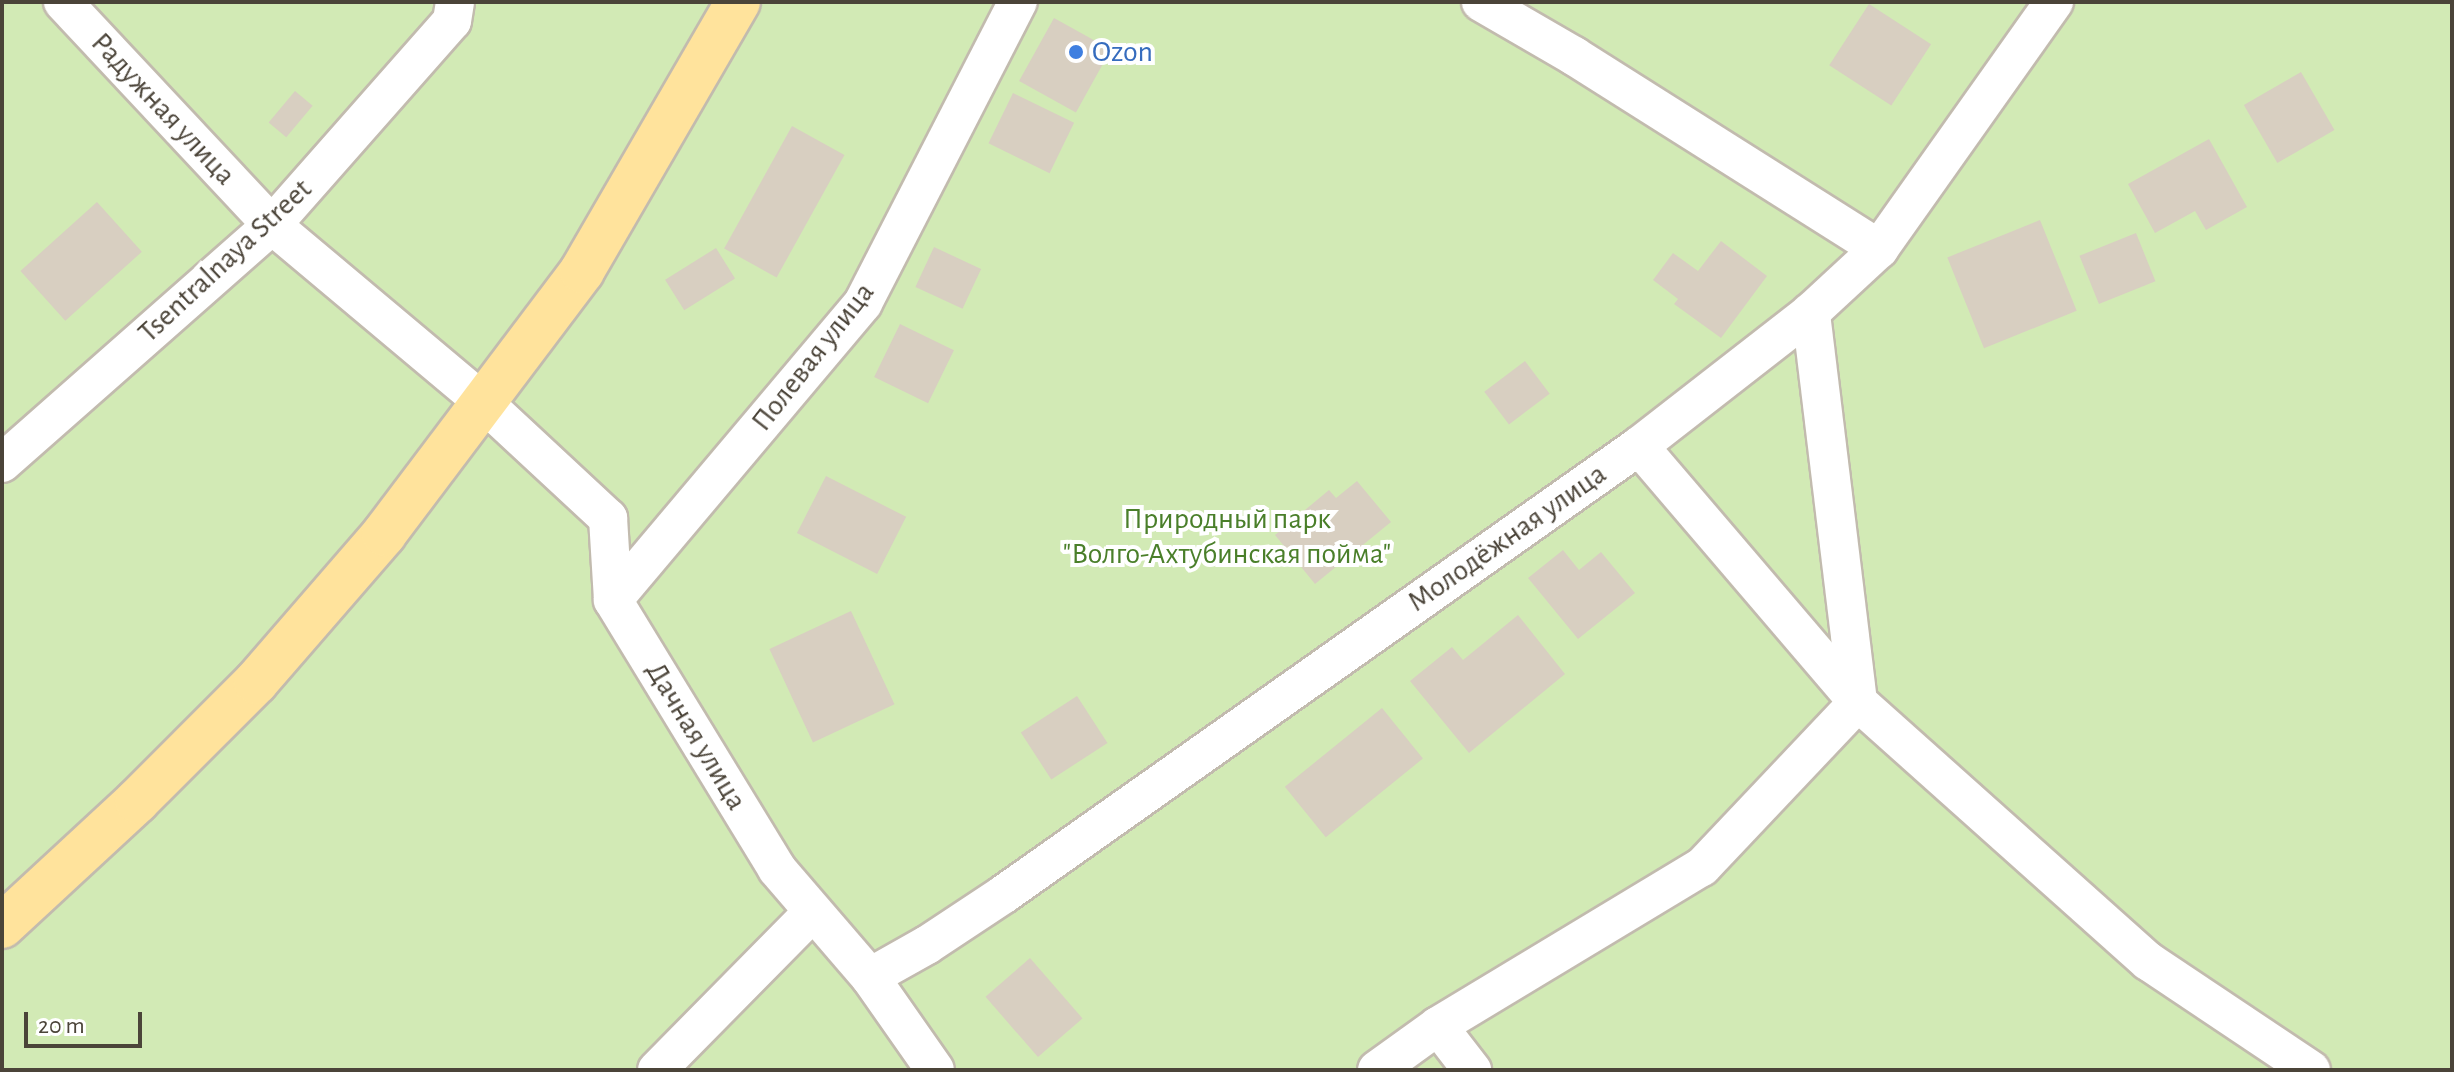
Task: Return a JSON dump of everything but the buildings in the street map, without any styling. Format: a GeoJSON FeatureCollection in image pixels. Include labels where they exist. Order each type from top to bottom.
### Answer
{"type":"FeatureCollection","features":[{"type":"Feature","properties":{"kind":"main road"},"geometry":{"type":"LineString","coordinates":[[2,926],[137,801],[256,682],[384,534],[582,271],[738,2]]}},
{"type":"Feature","properties":{"kind":"street","name":"Радужная улица"},"geometry":{"type":"LineString","coordinates":[[63,2],[272,225],[483,402]]}},
{"type":"Feature","properties":{"kind":"street","name":"Tsentralnaya Street"},"geometry":{"type":"LineString","coordinates":[[2,463],[272,225],[452,21],[455,2]]}},
{"type":"Feature","properties":{"kind":"street","name":"Полевая улица"},"geometry":{"type":"LineString","coordinates":[[613,600],[863,303],[1018,2]]}},
{"type":"Feature","properties":{"kind":"street"},"geometry":{"type":"LineString","coordinates":[[1481,2],[1574,56],[1879,249]]}},
{"type":"Feature","properties":{"kind":"street","name":"Молодёжная улица"},"geometry":{"type":"LineString","coordinates":[[870,977],[927,945],[1004,894],[1639,446],[1811,312],[1879,249],[2054,2]]}},
{"type":"Feature","properties":{"kind":"street"},"geometry":{"type":"LineString","coordinates":[[1811,312],[1858,702]]}},
{"type":"Feature","properties":{"kind":"street","name":"Дачная улица"},"geometry":{"type":"LineString","coordinates":[[483,402],[608,518],[613,600],[777,869],[870,977],[935,1070]]}},
{"type":"Feature","properties":{"kind":"street"},"geometry":{"type":"LineString","coordinates":[[1639,446],[1858,702],[2148,961],[2311,1070]]}},
{"type":"Feature","properties":{"kind":"street"},"geometry":{"type":"LineString","coordinates":[[1377,1070],[1438,1026],[1702,867],[1858,702]]}},
{"type":"Feature","properties":{"kind":"street"},"geometry":{"type":"LineString","coordinates":[[657,1070],[813,912]]}},
{"type":"Feature","properties":{"kind":"street"},"geometry":{"type":"LineString","coordinates":[[1438,1026],[1472,1070]]}},
{"type":"Feature","properties":{"kind":"green space","name":"Природный парк \"Волго-Ахтубинская пойма\""},"geometry":{"type":"Polygon","coordinates":[[[2,2],[2452,2],[2452,1070],[2,1070],[2,2]]]}},
{"type":"Feature","properties":{"kind":"place","name":"Ozon"},"geometry":{"type":"Point","coordinates":[1076,52]}}]}
